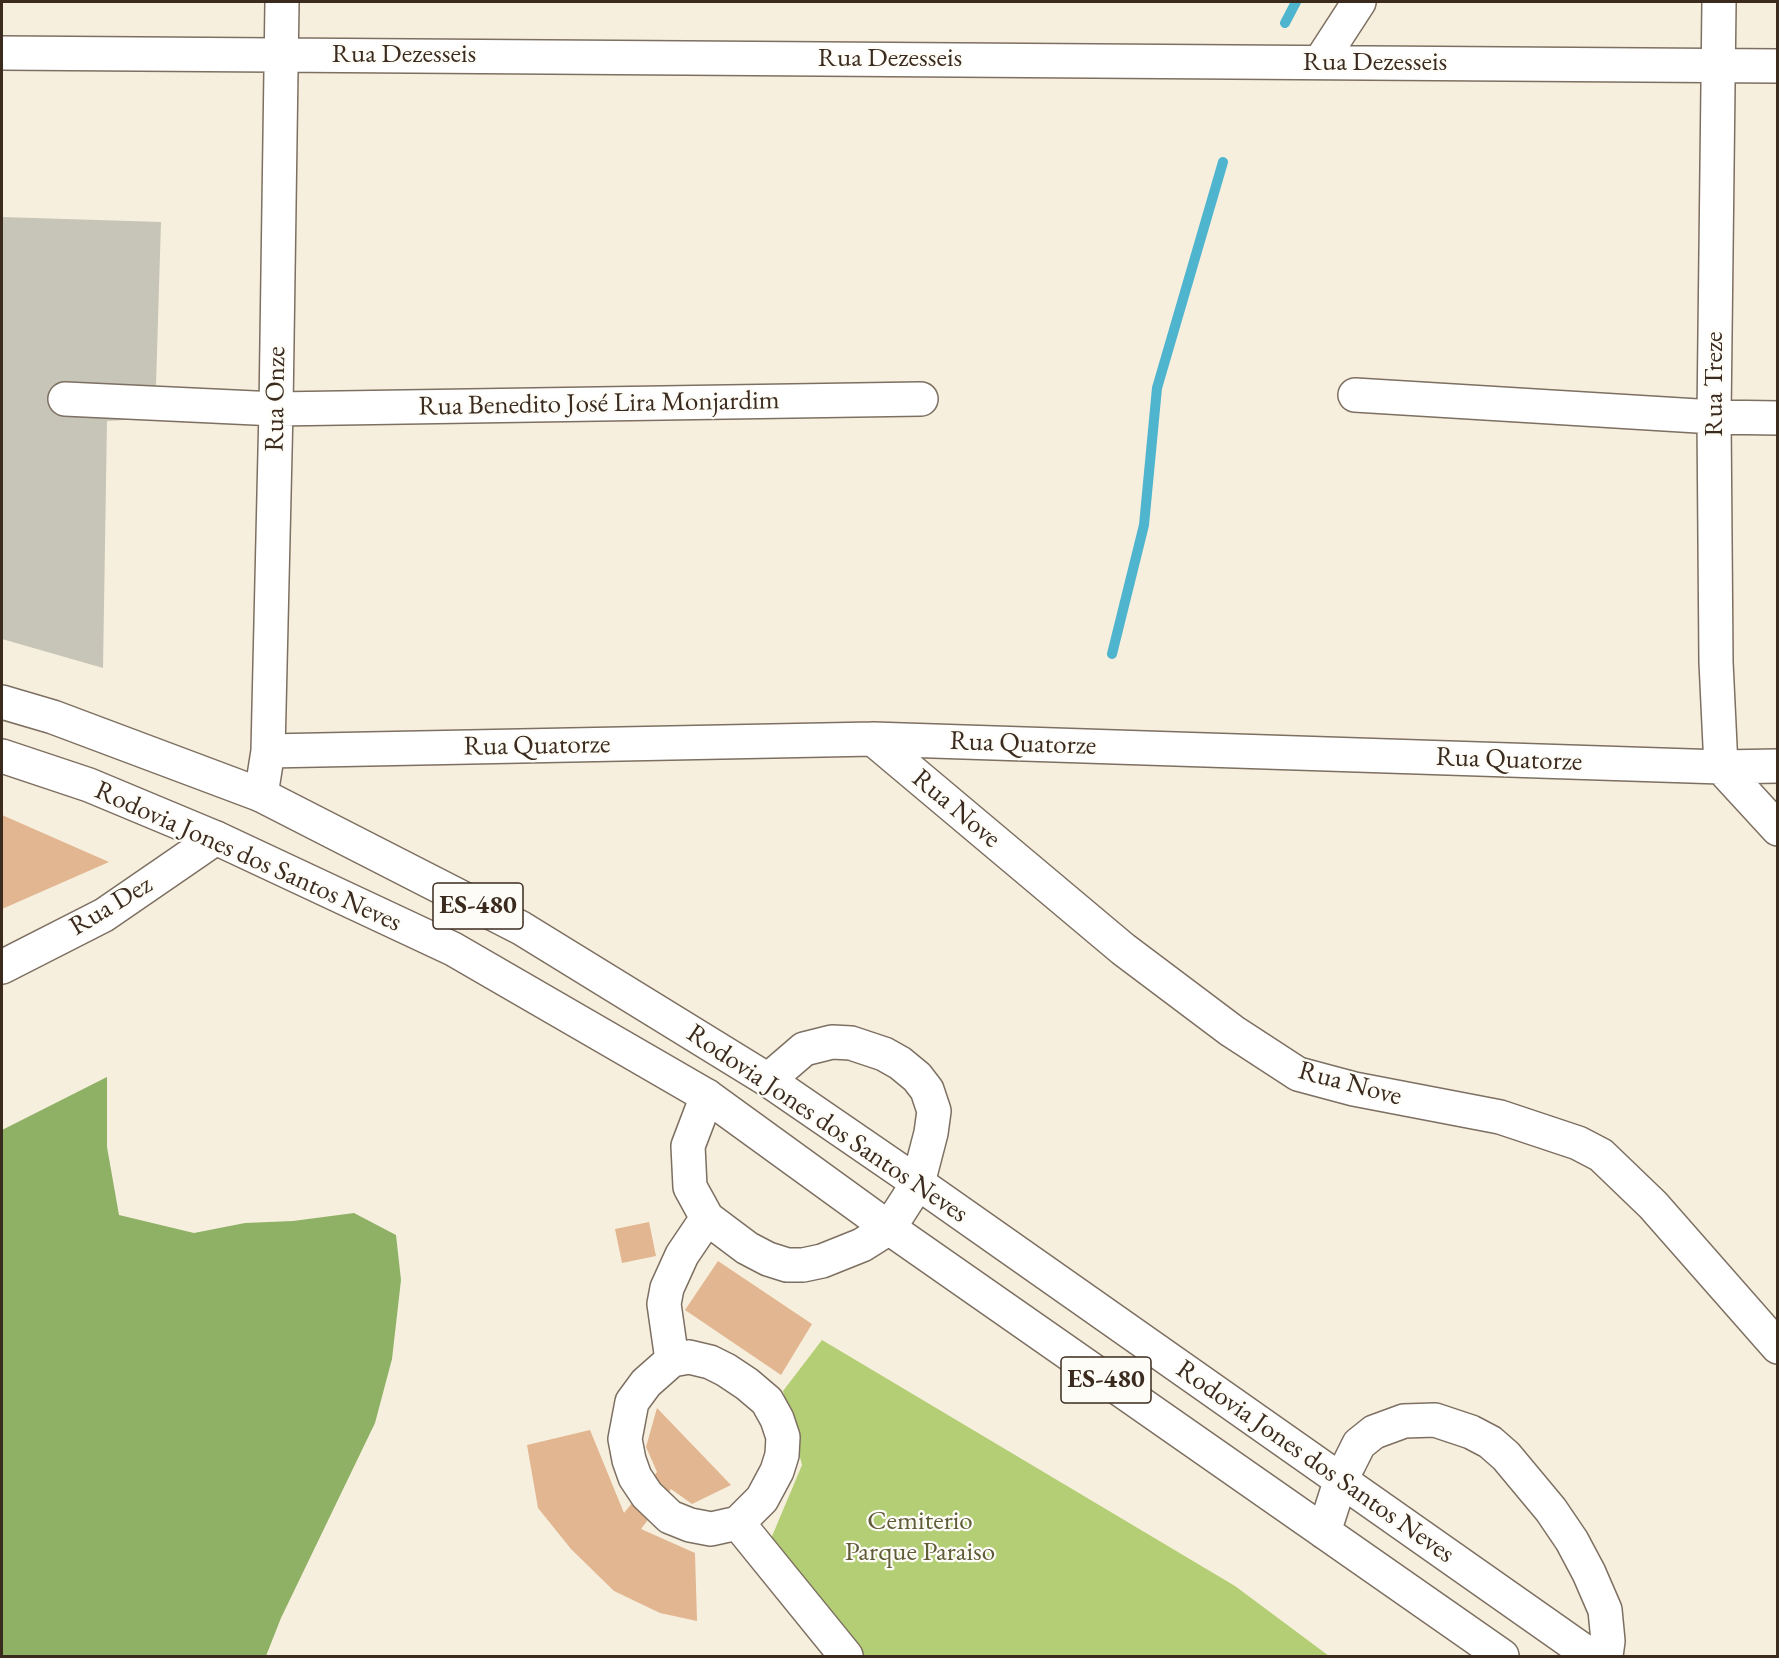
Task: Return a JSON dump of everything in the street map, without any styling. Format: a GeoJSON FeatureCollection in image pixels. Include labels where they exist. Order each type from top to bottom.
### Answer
{"type":"FeatureCollection","features":[{"type":"Feature","properties":{"kind":"street","name":"Rua Onze"},"geometry":{"type":"LineString","coordinates":[[261,795],[268,751],[282,2]]}},
{"type":"Feature","properties":{"kind":"street"},"geometry":{"type":"LineString","coordinates":[[1320,62],[1359,2]]}},
{"type":"Feature","properties":{"kind":"street","name":"Rua Treze"},"geometry":{"type":"LineString","coordinates":[[1719,2],[1714,417],[1716,662],[1721,766]]}},
{"type":"Feature","properties":{"kind":"street","name":"Rua Dezesseis"},"geometry":{"type":"LineString","coordinates":[[2,53],[1778,66]]}},
{"type":"Feature","properties":{"kind":"street"},"geometry":{"type":"LineString","coordinates":[[1355,395],[1714,417],[1778,418]]}},
{"type":"Feature","properties":{"kind":"street","name":"Rua Benedito José Lira Monjardim"},"geometry":{"type":"LineString","coordinates":[[64,399],[276,409],[921,399]]}},
{"type":"Feature","properties":{"kind":"street","name":"Rodovia Jones dos Santos Neves"},"geometry":{"type":"LineString","coordinates":[[2,702],[53,717],[261,795],[521,928],[768,1080],[1591,1656]]}},
{"type":"Feature","properties":{"kind":"street","name":"Rua Quatorze"},"geometry":{"type":"LineString","coordinates":[[268,751],[873,739],[1778,766]]}},
{"type":"Feature","properties":{"kind":"street","name":"Rua Nove"},"geometry":{"type":"LineString","coordinates":[[873,739],[1124,949],[1232,1031],[1292,1071],[1354,1089],[1500,1117],[1578,1143],[1600,1155],[1653,1205],[1778,1347]]}},
{"type":"Feature","properties":{"kind":"street","name":"Rodovia Jones dos Santos Neves"},"geometry":{"type":"LineString","coordinates":[[2,756],[89,785],[216,838],[453,949],[707,1096],[889,1228],[1502,1656]]}},
{"type":"Feature","properties":{"kind":"street"},"geometry":{"type":"LineString","coordinates":[[1721,766],[1778,829]]}},
{"type":"Feature","properties":{"kind":"street","name":"Rua Dez"},"geometry":{"type":"LineString","coordinates":[[2,967],[104,915],[216,838]]}},
{"type":"Feature","properties":{"kind":"street"},"geometry":{"type":"LineString","coordinates":[[707,1096],[688,1146],[690,1187],[707,1218],[747,1248],[768,1259],[787,1265],[822,1261],[862,1245],[889,1228],[918,1183],[931,1133],[934,1111],[927,1089],[900,1063],[884,1054],[851,1043],[832,1042],[804,1049],[768,1080]]}},
{"type":"Feature","properties":{"kind":"street"},"geometry":{"type":"LineString","coordinates":[[672,1360],[664,1304],[667,1288],[682,1255],[707,1218]]}},
{"type":"Feature","properties":{"kind":"street"},"geometry":{"type":"LineString","coordinates":[[689,1357],[710,1362],[726,1370],[767,1401],[777,1419],[783,1437],[782,1455],[777,1471],[762,1499],[738,1523],[711,1529],[690,1525],[670,1517],[647,1495],[628,1460],[625,1439],[632,1402],[646,1383],[672,1360],[689,1357]]}},
{"type":"Feature","properties":{"kind":"street"},"geometry":{"type":"LineString","coordinates":[[1324,1532],[1341,1479],[1359,1444],[1374,1432],[1404,1421],[1435,1420],[1471,1432],[1490,1442],[1506,1456],[1572,1541],[1605,1610],[1608,1641],[1606,1656]]}},
{"type":"Feature","properties":{"kind":"street"},"geometry":{"type":"LineString","coordinates":[[738,1523],[846,1656]]}},
{"type":"Feature","properties":{"kind":"shaded area"},"geometry":{"type":"Polygon","coordinates":[[[2,217],[161,222],[155,418],[107,421],[103,668],[2,639],[2,217]]]}},
{"type":"Feature","properties":{"kind":"green space"},"geometry":{"type":"Polygon","coordinates":[[[107,1077],[107,1147],[119,1215],[194,1233],[245,1223],[293,1221],[354,1213],[396,1235],[401,1280],[392,1359],[375,1423],[281,1618],[266,1656],[2,1656],[2,1130],[107,1077]]]}},
{"type":"Feature","properties":{"kind":"green space","name":"Cemiterio Parque Paraiso"},"geometry":{"type":"Polygon","coordinates":[[[822,1340],[1235,1586],[1329,1656],[865,1656],[770,1541],[802,1465],[783,1391],[822,1340]]]}},
{"type":"Feature","properties":{"kind":"building"},"geometry":{"type":"Polygon","coordinates":[[[2,815],[109,862],[2,909],[2,815]]]}},
{"type":"Feature","properties":{"kind":"building"},"geometry":{"type":"Polygon","coordinates":[[[649,1222],[656,1256],[622,1263],[615,1229],[649,1222]]]}},
{"type":"Feature","properties":{"kind":"building"},"geometry":{"type":"Polygon","coordinates":[[[718,1261],[812,1324],[781,1375],[685,1310],[718,1261]]]}},
{"type":"Feature","properties":{"kind":"building"},"geometry":{"type":"Polygon","coordinates":[[[657,1408],[731,1485],[692,1504],[671,1489],[641,1529],[695,1553],[697,1621],[660,1613],[614,1591],[571,1549],[538,1508],[527,1445],[590,1430],[624,1513],[657,1472],[646,1447],[657,1408]]]}},
{"type":"Feature","properties":{"kind":"waterway"},"geometry":{"type":"LineString","coordinates":[[1285,23],[1296,2]]}},
{"type":"Feature","properties":{"kind":"waterway"},"geometry":{"type":"LineString","coordinates":[[1112,654],[1144,525],[1157,388],[1223,162]]}}]}
